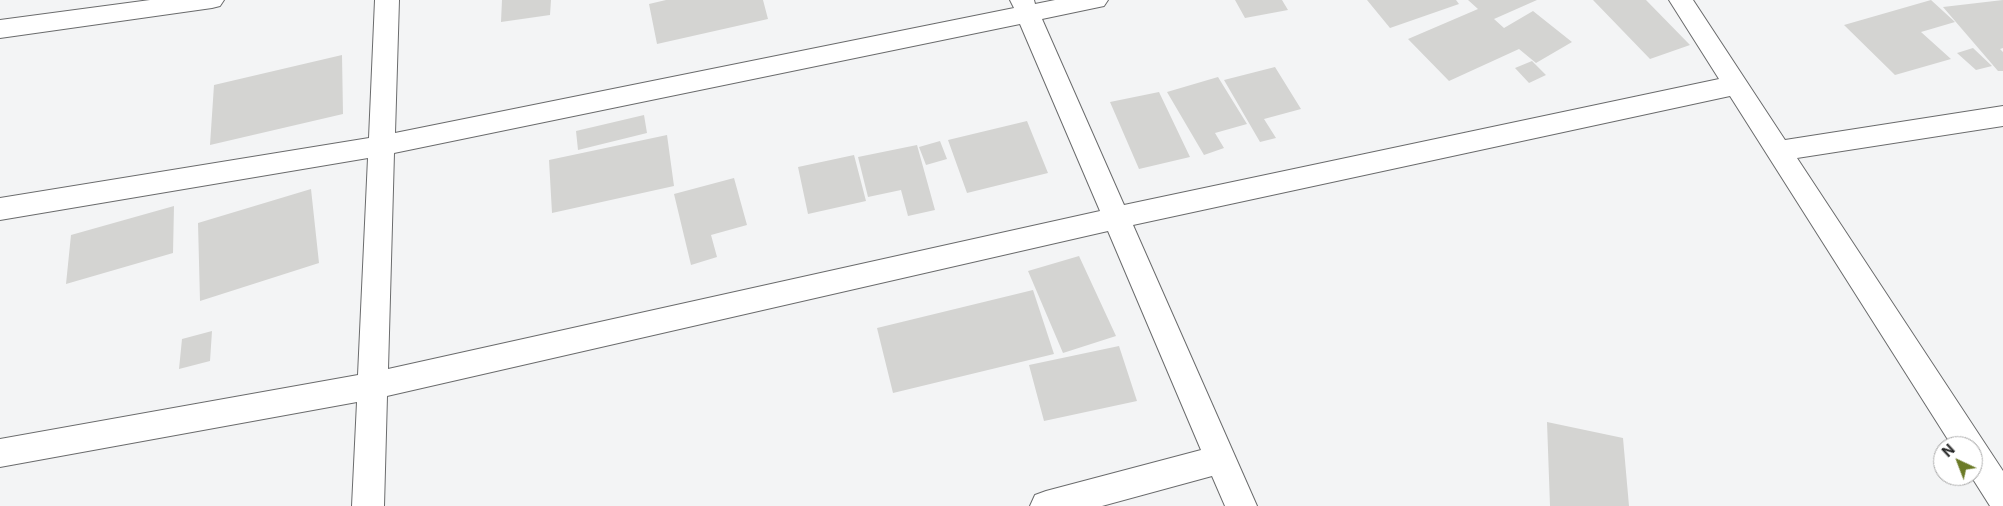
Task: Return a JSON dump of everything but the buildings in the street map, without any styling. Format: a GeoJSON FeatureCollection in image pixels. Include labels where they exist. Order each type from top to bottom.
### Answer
{"type":"FeatureCollection","features":[{"type":"Feature","properties":{"kind":"street"},"geometry":{"type":"LineString","coordinates":[[0,29],[212,0]]}},
{"type":"Feature","properties":{"kind":"street"},"geometry":{"type":"LineString","coordinates":[[368,506],[386,0]]}},
{"type":"Feature","properties":{"kind":"street"},"geometry":{"type":"LineString","coordinates":[[0,209],[382,146],[1025,7],[1096,0]]}},
{"type":"Feature","properties":{"kind":"street"},"geometry":{"type":"LineString","coordinates":[[1681,0],[1963,436]]}},
{"type":"Feature","properties":{"kind":"street"},"geometry":{"type":"LineString","coordinates":[[1025,7],[1241,506]]}},
{"type":"Feature","properties":{"kind":"street"},"geometry":{"type":"LineString","coordinates":[[0,453],[372,386],[1116,218],[1736,85]]}},
{"type":"Feature","properties":{"kind":"street"},"geometry":{"type":"LineString","coordinates":[[1779,151],[2003,116]]}},
{"type":"Feature","properties":{"kind":"street"},"geometry":{"type":"LineString","coordinates":[[1046,506],[1221,459]]}},
{"type":"Feature","properties":{"kind":"street"},"geometry":{"type":"LineString","coordinates":[[1983,467],[2003,498]]}}]}
